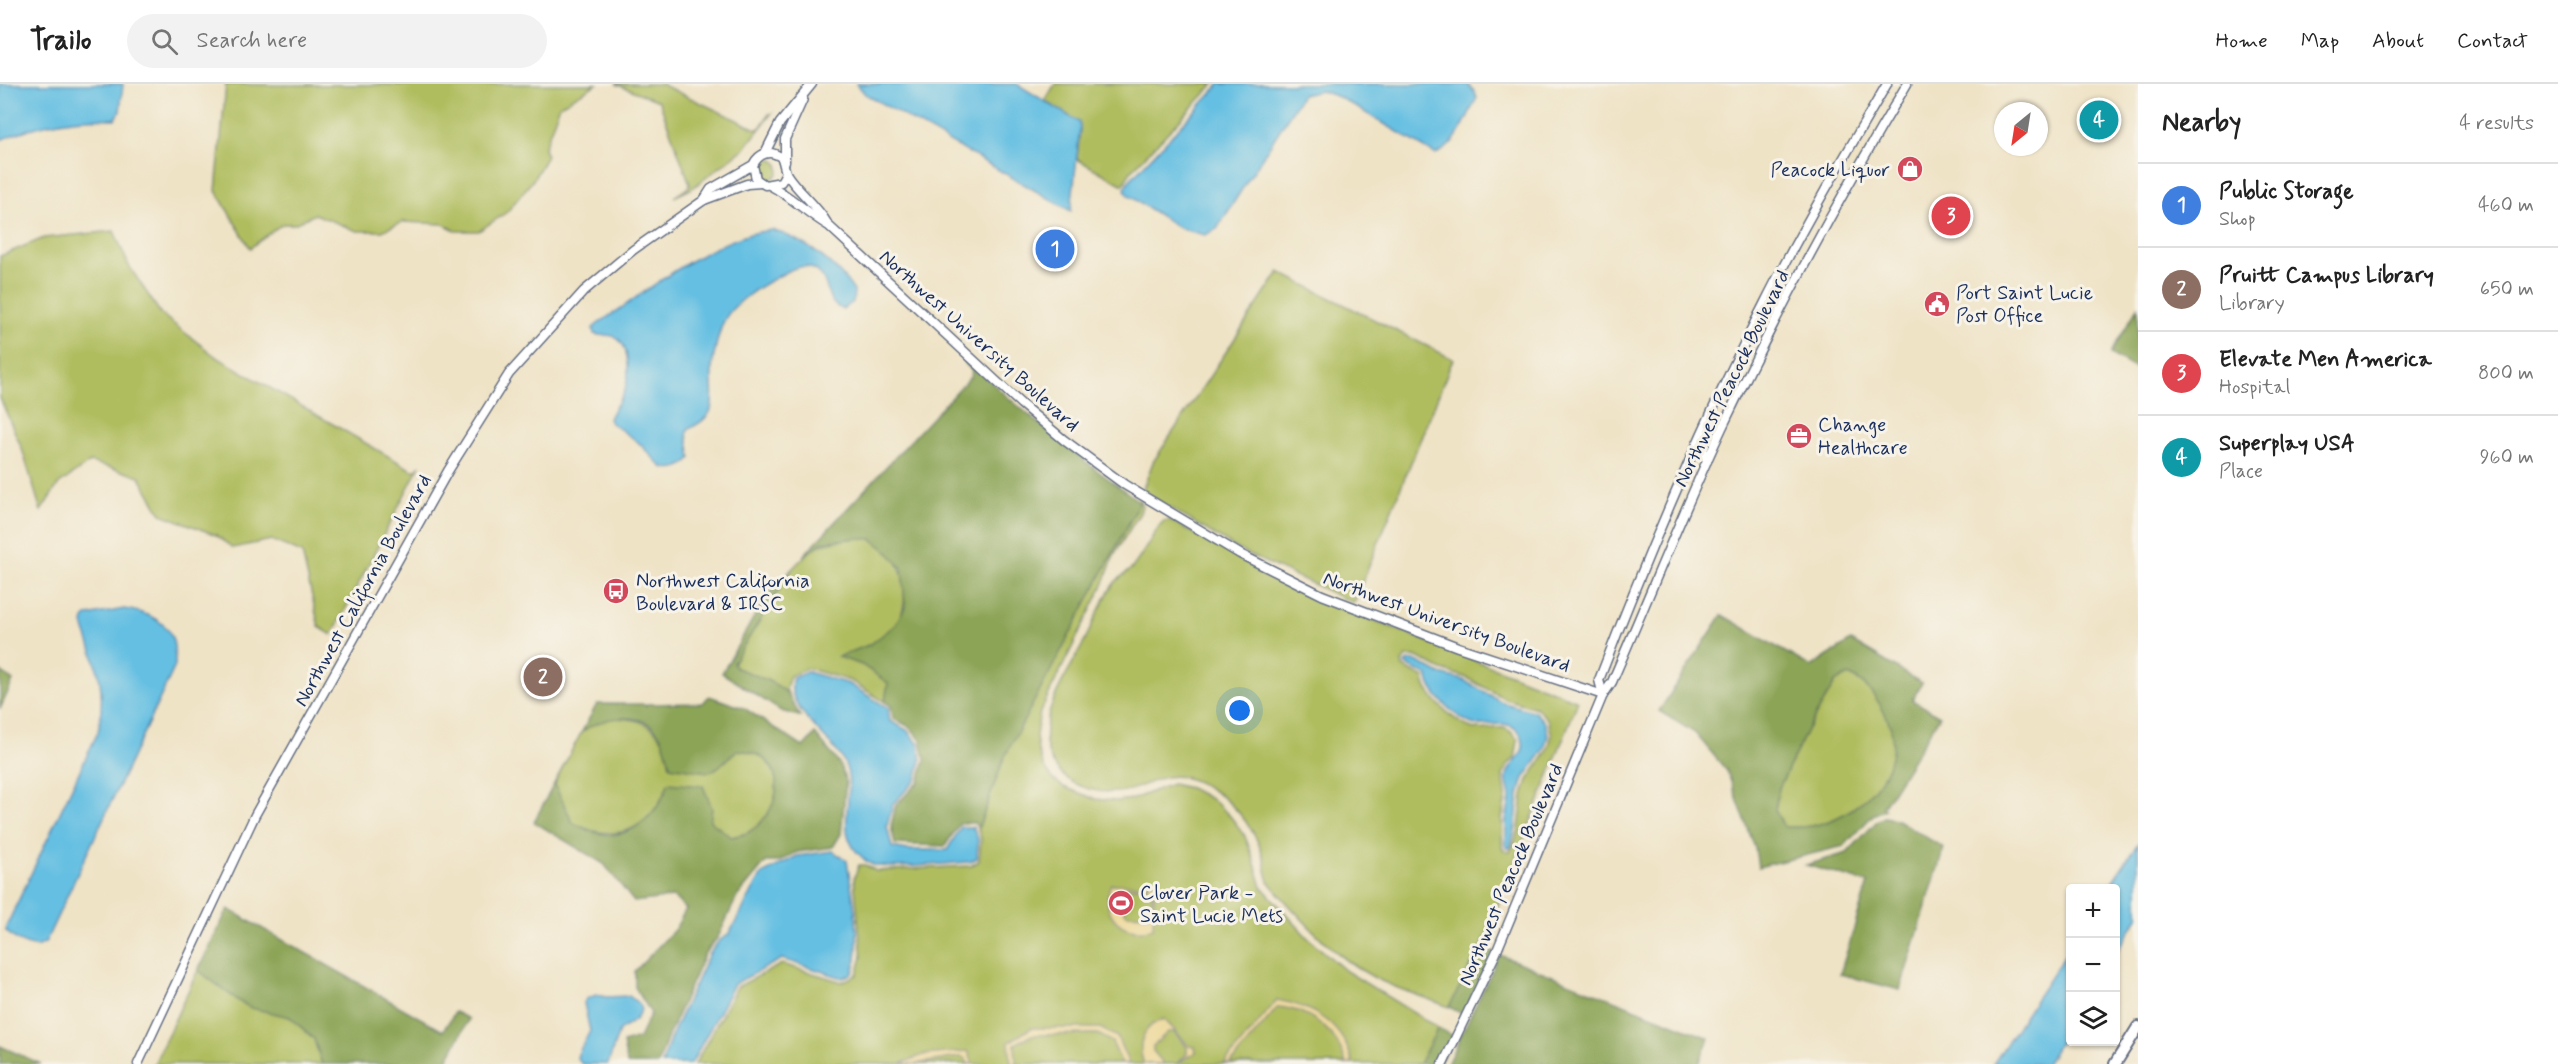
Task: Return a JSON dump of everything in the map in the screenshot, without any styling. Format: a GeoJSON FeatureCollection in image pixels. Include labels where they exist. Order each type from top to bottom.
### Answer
{"type":"FeatureCollection","features":[{"type":"Feature","properties":{"kind":"highway"},"geometry":{"type":"LineString","coordinates":[[2115,1064],[2138,1027]]}},
{"type":"Feature","properties":{"kind":"street"},"geometry":{"type":"LineString","coordinates":[[804,96],[785,139],[786,173],[781,182],[771,186],[760,183],[754,174],[753,165],[757,158],[765,153],[780,123],[813,84]]}},
{"type":"Feature","properties":{"kind":"street","name":"Northwest Peacock Boulevard"},"geometry":{"type":"LineString","coordinates":[[1603,694],[1599,680],[1691,455],[1773,287],[1887,84]]}},
{"type":"Feature","properties":{"kind":"street","name":"Northwest Peacock Boulevard"},"geometry":{"type":"LineString","coordinates":[[1443,1064],[1496,953],[1603,694],[1611,684],[1707,461],[1781,309],[1836,205],[1907,84]]}},
{"type":"Feature","properties":{"kind":"street"},"geometry":{"type":"LineString","coordinates":[[765,153],[777,154],[785,162]]}},
{"type":"Feature","properties":{"kind":"street","name":"Northwest California Boulevard"},"geometry":{"type":"LineString","coordinates":[[704,200],[711,189],[753,165]]}},
{"type":"Feature","properties":{"kind":"street","name":"Northwest University Boulevard"},"geometry":{"type":"LineString","coordinates":[[786,173],[792,183],[820,212],[829,226]]}},
{"type":"Feature","properties":{"kind":"street","name":"Northwest California Boulevard"},"geometry":{"type":"LineString","coordinates":[[138,1064],[255,815],[448,471],[509,374],[584,291],[633,250],[704,200],[747,184],[760,183]]}},
{"type":"Feature","properties":{"kind":"street","name":"Northwest University Boulevard"},"geometry":{"type":"LineString","coordinates":[[771,186],[787,195],[808,214],[829,226],[1021,404],[1064,440],[1125,485],[1240,555],[1322,595],[1458,647],[1603,694]]}},
{"type":"Feature","properties":{"kind":"street"},"geometry":{"type":"LineString","coordinates":[[1707,461],[1702,453],[1703,444],[1726,395],[1727,379]]}},
{"type":"Feature","properties":{"kind":"green space"},"geometry":{"type":"Polygon","coordinates":[[[226,84],[597,84],[560,105],[544,148],[547,156],[533,180],[507,212],[479,231],[457,231],[443,224],[403,222],[382,231],[357,231],[315,214],[294,224],[282,224],[250,248],[216,191],[226,84]]]}},
{"type":"Feature","properties":{"kind":"green space"},"geometry":{"type":"Polygon","coordinates":[[[616,84],[661,84],[756,129],[760,128],[772,113],[745,148],[691,189],[674,197],[688,188],[690,184],[659,101],[616,84]]]}},
{"type":"Feature","properties":{"kind":"green space"},"geometry":{"type":"Polygon","coordinates":[[[1055,84],[1214,84],[1131,171],[1123,185],[1077,159],[1079,122],[1045,101],[1055,84]]]}},
{"type":"Feature","properties":{"kind":"green space"},"geometry":{"type":"Polygon","coordinates":[[[769,159],[776,162],[779,169],[776,176],[769,179],[762,176],[759,169],[762,162],[769,159]]]}},
{"type":"Feature","properties":{"kind":"green space"},"geometry":{"type":"Polygon","coordinates":[[[114,231],[129,266],[161,314],[215,356],[412,470],[416,470],[420,465],[332,635],[319,627],[302,553],[271,540],[233,548],[216,535],[161,514],[139,476],[90,462],[58,485],[41,511],[22,449],[0,398],[0,256],[44,238],[114,231]]]}},
{"type":"Feature","properties":{"kind":"green space"},"geometry":{"type":"Polygon","coordinates":[[[1279,272],[1453,359],[1354,603],[1241,551],[1142,491],[1153,462],[1279,272]]]}},
{"type":"Feature","properties":{"kind":"green space"},"geometry":{"type":"Polygon","coordinates":[[[2138,307],[2138,370],[2110,354],[2138,307]]]}},
{"type":"Feature","properties":{"kind":"green space"},"geometry":{"type":"Polygon","coordinates":[[[964,358],[1049,432],[1139,501],[1139,504],[1004,758],[978,829],[975,823],[960,823],[945,846],[895,844],[891,826],[896,805],[919,782],[925,759],[921,740],[910,727],[893,718],[891,706],[885,702],[888,683],[862,665],[838,657],[871,644],[895,625],[905,607],[902,568],[872,539],[857,538],[823,542],[803,556],[971,376],[972,371],[962,360],[964,358]]]}},
{"type":"Feature","properties":{"kind":"green space"},"geometry":{"type":"Polygon","coordinates":[[[1140,500],[1142,506],[1140,513],[1115,553],[1103,585],[1040,712],[1036,736],[1038,751],[1044,767],[1054,780],[1064,787],[1095,799],[1117,801],[1133,799],[1172,784],[1190,788],[1213,800],[1244,834],[1262,887],[1308,938],[1346,971],[1438,1028],[1419,1064],[695,1064],[737,987],[782,964],[842,982],[857,975],[862,957],[854,878],[859,865],[865,865],[876,871],[971,866],[979,861],[981,838],[978,829],[1004,758],[1140,500]]]}},
{"type":"Feature","properties":{"kind":"green space"},"geometry":{"type":"Polygon","coordinates":[[[1170,520],[1234,556],[1320,599],[1578,701],[1482,946],[1449,1007],[1375,978],[1332,948],[1271,885],[1261,849],[1245,820],[1231,804],[1214,791],[1196,781],[1181,777],[1168,777],[1123,791],[1094,790],[1068,779],[1058,770],[1049,755],[1046,740],[1047,724],[1058,691],[1113,585],[1133,567],[1164,521],[1170,520]],[[1407,657],[1402,662],[1403,667],[1424,678],[1429,693],[1452,717],[1476,729],[1503,728],[1518,740],[1515,758],[1507,766],[1503,775],[1506,796],[1502,818],[1502,848],[1510,852],[1519,830],[1523,795],[1528,780],[1547,752],[1552,735],[1548,720],[1537,708],[1506,699],[1465,677],[1442,670],[1417,657],[1407,657]]]}},
{"type":"Feature","properties":{"kind":"green space"},"geometry":{"type":"Polygon","coordinates":[[[857,538],[871,539],[891,553],[898,564],[905,589],[901,615],[895,625],[876,641],[840,657],[862,665],[888,683],[885,702],[851,681],[807,668],[790,676],[786,688],[788,694],[770,682],[736,668],[732,663],[792,569],[820,545],[857,538]]]}},
{"type":"Feature","properties":{"kind":"green space"},"geometry":{"type":"Polygon","coordinates":[[[792,569],[733,663],[736,668],[778,686],[788,695],[801,716],[781,711],[722,673],[765,598],[792,569]]]}},
{"type":"Feature","properties":{"kind":"green space"},"geometry":{"type":"Polygon","coordinates":[[[1722,615],[1811,667],[1851,641],[1922,683],[1912,700],[1940,716],[1883,807],[1885,809],[1873,815],[1844,846],[1758,867],[1755,848],[1727,771],[1695,733],[1659,711],[1722,615]],[[1849,675],[1836,681],[1808,728],[1779,788],[1775,810],[1784,827],[1816,825],[1834,819],[1852,809],[1867,797],[1879,782],[1888,765],[1892,748],[1891,729],[1876,699],[1865,685],[1849,675]]]}},
{"type":"Feature","properties":{"kind":"green space"},"geometry":{"type":"Polygon","coordinates":[[[0,671],[13,681],[0,709],[0,671]]]}},
{"type":"Feature","properties":{"kind":"green space"},"geometry":{"type":"Polygon","coordinates":[[[1849,675],[1869,690],[1884,710],[1892,729],[1893,748],[1889,765],[1880,782],[1852,809],[1834,819],[1816,825],[1784,827],[1775,810],[1779,788],[1808,728],[1836,681],[1849,675]]]}},
{"type":"Feature","properties":{"kind":"green space"},"geometry":{"type":"Polygon","coordinates":[[[709,696],[744,708],[803,747],[815,734],[839,763],[846,781],[841,834],[833,847],[797,852],[778,862],[766,862],[737,897],[718,937],[705,953],[658,1064],[627,1064],[623,1043],[639,1038],[651,1013],[635,987],[635,971],[675,929],[686,909],[673,897],[634,902],[604,864],[534,822],[556,780],[555,786],[573,823],[594,832],[617,834],[626,832],[650,816],[661,800],[668,783],[703,786],[712,808],[710,821],[731,837],[749,832],[770,810],[775,796],[776,783],[773,771],[766,760],[754,753],[737,750],[715,770],[707,772],[670,766],[659,734],[643,721],[632,719],[621,718],[599,723],[581,733],[597,704],[642,704],[646,706],[647,704],[703,703],[709,696]]]}},
{"type":"Feature","properties":{"kind":"green space"},"geometry":{"type":"Polygon","coordinates":[[[607,718],[641,722],[655,730],[666,745],[725,762],[737,750],[754,753],[766,761],[773,771],[776,784],[775,797],[770,810],[749,832],[731,837],[710,821],[712,808],[707,798],[667,787],[651,815],[629,830],[603,833],[573,823],[555,786],[556,780],[581,733],[607,718]]]}},
{"type":"Feature","properties":{"kind":"green space"},"geometry":{"type":"Polygon","coordinates":[[[1884,817],[1896,819],[1944,848],[1900,990],[1840,974],[1868,883],[1806,865],[1847,853],[1877,821],[1884,817]]]}},
{"type":"Feature","properties":{"kind":"green space"},"geometry":{"type":"Polygon","coordinates":[[[228,909],[443,1031],[455,1012],[469,1019],[445,1064],[322,1064],[314,1039],[290,1017],[251,1008],[198,970],[228,909]]]}},
{"type":"Feature","properties":{"kind":"green space"},"geometry":{"type":"Polygon","coordinates":[[[1481,947],[1493,952],[1464,1015],[1449,1007],[1481,947]]]}},
{"type":"Feature","properties":{"kind":"green space"},"geometry":{"type":"Polygon","coordinates":[[[1500,955],[1709,1038],[1699,1064],[1447,1064],[1500,955]]]}},
{"type":"Feature","properties":{"kind":"green space"},"geometry":{"type":"Polygon","coordinates":[[[198,970],[240,1002],[290,1017],[314,1039],[322,1064],[154,1064],[198,970]]]}},
{"type":"Feature","properties":{"kind":"green space"},"geometry":{"type":"Polygon","coordinates":[[[1438,1028],[1454,1036],[1439,1064],[1419,1064],[1438,1028]]]}},
{"type":"Feature","properties":{"kind":"green space"},"geometry":{"type":"Polygon","coordinates":[[[0,1046],[41,1064],[0,1064],[0,1046]]]}},
{"type":"Feature","properties":{"kind":"sand"},"geometry":{"type":"Polygon","coordinates":[[[1154,881],[1158,885],[1154,892],[1153,928],[1132,930],[1116,921],[1108,905],[1111,884],[1147,885],[1154,881]],[[1127,887],[1124,890],[1124,911],[1127,914],[1148,915],[1151,912],[1152,891],[1148,887],[1127,887]]]}},
{"type":"Feature","properties":{"kind":"sand"},"geometry":{"type":"Polygon","coordinates":[[[1277,1000],[1303,1007],[1326,1020],[1343,1039],[1353,1064],[1346,1064],[1337,1042],[1312,1018],[1278,1007],[1230,1064],[1224,1064],[1277,1000]]]}},
{"type":"Feature","properties":{"kind":"sand"},"geometry":{"type":"Polygon","coordinates":[[[1164,1019],[1189,1046],[1195,1047],[1196,1052],[1176,1064],[1187,1054],[1187,1047],[1174,1032],[1168,1032],[1153,1046],[1153,1051],[1164,1064],[1144,1064],[1141,1049],[1143,1036],[1151,1026],[1164,1019]]]}},
{"type":"Feature","properties":{"kind":"sand"},"geometry":{"type":"Polygon","coordinates":[[[1031,1028],[1100,1028],[1117,1037],[1129,1064],[1122,1064],[1112,1042],[1098,1034],[1032,1035],[1015,1044],[1016,1064],[1011,1064],[1009,1042],[1031,1028]]]}},
{"type":"Feature","properties":{"kind":"sand"},"geometry":{"type":"Polygon","coordinates":[[[968,1051],[973,1064],[968,1064],[965,1058],[959,1057],[900,1064],[923,1055],[968,1051]]]}},
{"type":"Feature","properties":{"kind":"water"},"geometry":{"type":"Polygon","coordinates":[[[0,84],[123,84],[120,112],[115,119],[56,122],[0,140],[0,84]]]}},
{"type":"Feature","properties":{"kind":"water"},"geometry":{"type":"Polygon","coordinates":[[[857,84],[1017,84],[1079,122],[1071,211],[865,94],[857,84]]]}},
{"type":"Feature","properties":{"kind":"water"},"geometry":{"type":"Polygon","coordinates":[[[1220,84],[1467,84],[1477,98],[1455,139],[1449,146],[1435,154],[1339,97],[1321,91],[1302,95],[1217,229],[1205,235],[1179,228],[1128,195],[1125,189],[1128,182],[1220,84]]]}},
{"type":"Feature","properties":{"kind":"water"},"geometry":{"type":"Polygon","coordinates":[[[772,230],[795,239],[818,253],[847,281],[854,291],[853,302],[843,309],[836,306],[822,276],[804,266],[768,282],[740,302],[725,319],[718,337],[712,367],[713,398],[710,412],[687,433],[691,458],[678,467],[670,469],[662,467],[637,441],[611,423],[609,419],[625,388],[628,362],[624,346],[619,340],[613,336],[594,334],[593,328],[696,258],[735,239],[772,230]]]}},
{"type":"Feature","properties":{"kind":"water"},"geometry":{"type":"Polygon","coordinates":[[[124,609],[145,614],[164,625],[173,640],[175,666],[45,943],[37,947],[33,946],[20,942],[6,931],[6,927],[98,732],[101,716],[99,677],[83,624],[84,619],[87,616],[124,609]]]}},
{"type":"Feature","properties":{"kind":"water"},"geometry":{"type":"Polygon","coordinates":[[[1408,661],[1416,661],[1440,674],[1463,680],[1504,703],[1535,712],[1545,723],[1548,734],[1544,750],[1524,778],[1510,848],[1506,848],[1506,820],[1510,803],[1507,778],[1509,770],[1523,750],[1522,738],[1514,727],[1508,725],[1477,725],[1463,719],[1439,698],[1428,676],[1405,664],[1408,661]]]}},
{"type":"Feature","properties":{"kind":"water"},"geometry":{"type":"Polygon","coordinates":[[[807,672],[849,684],[888,708],[890,721],[907,730],[918,743],[921,760],[916,780],[893,804],[887,826],[892,847],[908,850],[947,850],[961,827],[973,827],[978,839],[977,858],[970,862],[901,867],[877,866],[870,864],[853,847],[846,823],[849,785],[848,773],[843,760],[801,710],[792,689],[793,678],[807,672]]]}},
{"type":"Feature","properties":{"kind":"water"},"geometry":{"type":"Polygon","coordinates":[[[2138,843],[2138,917],[2120,946],[2120,884],[2111,884],[2138,843]]]}},
{"type":"Feature","properties":{"kind":"water"},"geometry":{"type":"Polygon","coordinates":[[[833,851],[847,861],[857,932],[853,973],[843,978],[782,959],[734,984],[691,1064],[662,1064],[671,1037],[709,954],[719,941],[729,934],[762,874],[797,856],[833,851]]]}},
{"type":"Feature","properties":{"kind":"water"},"geometry":{"type":"Polygon","coordinates":[[[2066,953],[2066,1032],[2046,1064],[1993,1064],[2066,953]]]}},
{"type":"Feature","properties":{"kind":"water"},"geometry":{"type":"Polygon","coordinates":[[[596,995],[629,996],[639,1004],[641,1010],[635,1020],[619,1031],[608,1064],[582,1064],[577,1058],[590,1031],[584,1003],[586,999],[596,995]]]}},
{"type":"Feature","properties":{"kind":"place","name":"Superplay USA"},"geometry":{"type":"Point","coordinates":[2099,120]}},
{"type":"Feature","properties":{"kind":"place","name":"Peacock Liquor"},"geometry":{"type":"Point","coordinates":[1910,169]}},
{"type":"Feature","properties":{"kind":"place","name":"Elevate Men America"},"geometry":{"type":"Point","coordinates":[1951,216]}},
{"type":"Feature","properties":{"kind":"place","name":"Public Storage"},"geometry":{"type":"Point","coordinates":[1055,249]}},
{"type":"Feature","properties":{"kind":"place","name":"Port Saint Lucie Post Office"},"geometry":{"type":"Point","coordinates":[1937,304]}},
{"type":"Feature","properties":{"kind":"place","name":"Change Healthcare"},"geometry":{"type":"Point","coordinates":[1799,436]}},
{"type":"Feature","properties":{"kind":"place","name":"Northwest California Boulevard & IRSC"},"geometry":{"type":"Point","coordinates":[616,591]}},
{"type":"Feature","properties":{"kind":"place","name":"Pruitt Campus Library"},"geometry":{"type":"Point","coordinates":[543,677]}},
{"type":"Feature","properties":{"kind":"place","name":"Clover Park - Saint Lucie Mets"},"geometry":{"type":"Point","coordinates":[1121,903]}}]}
